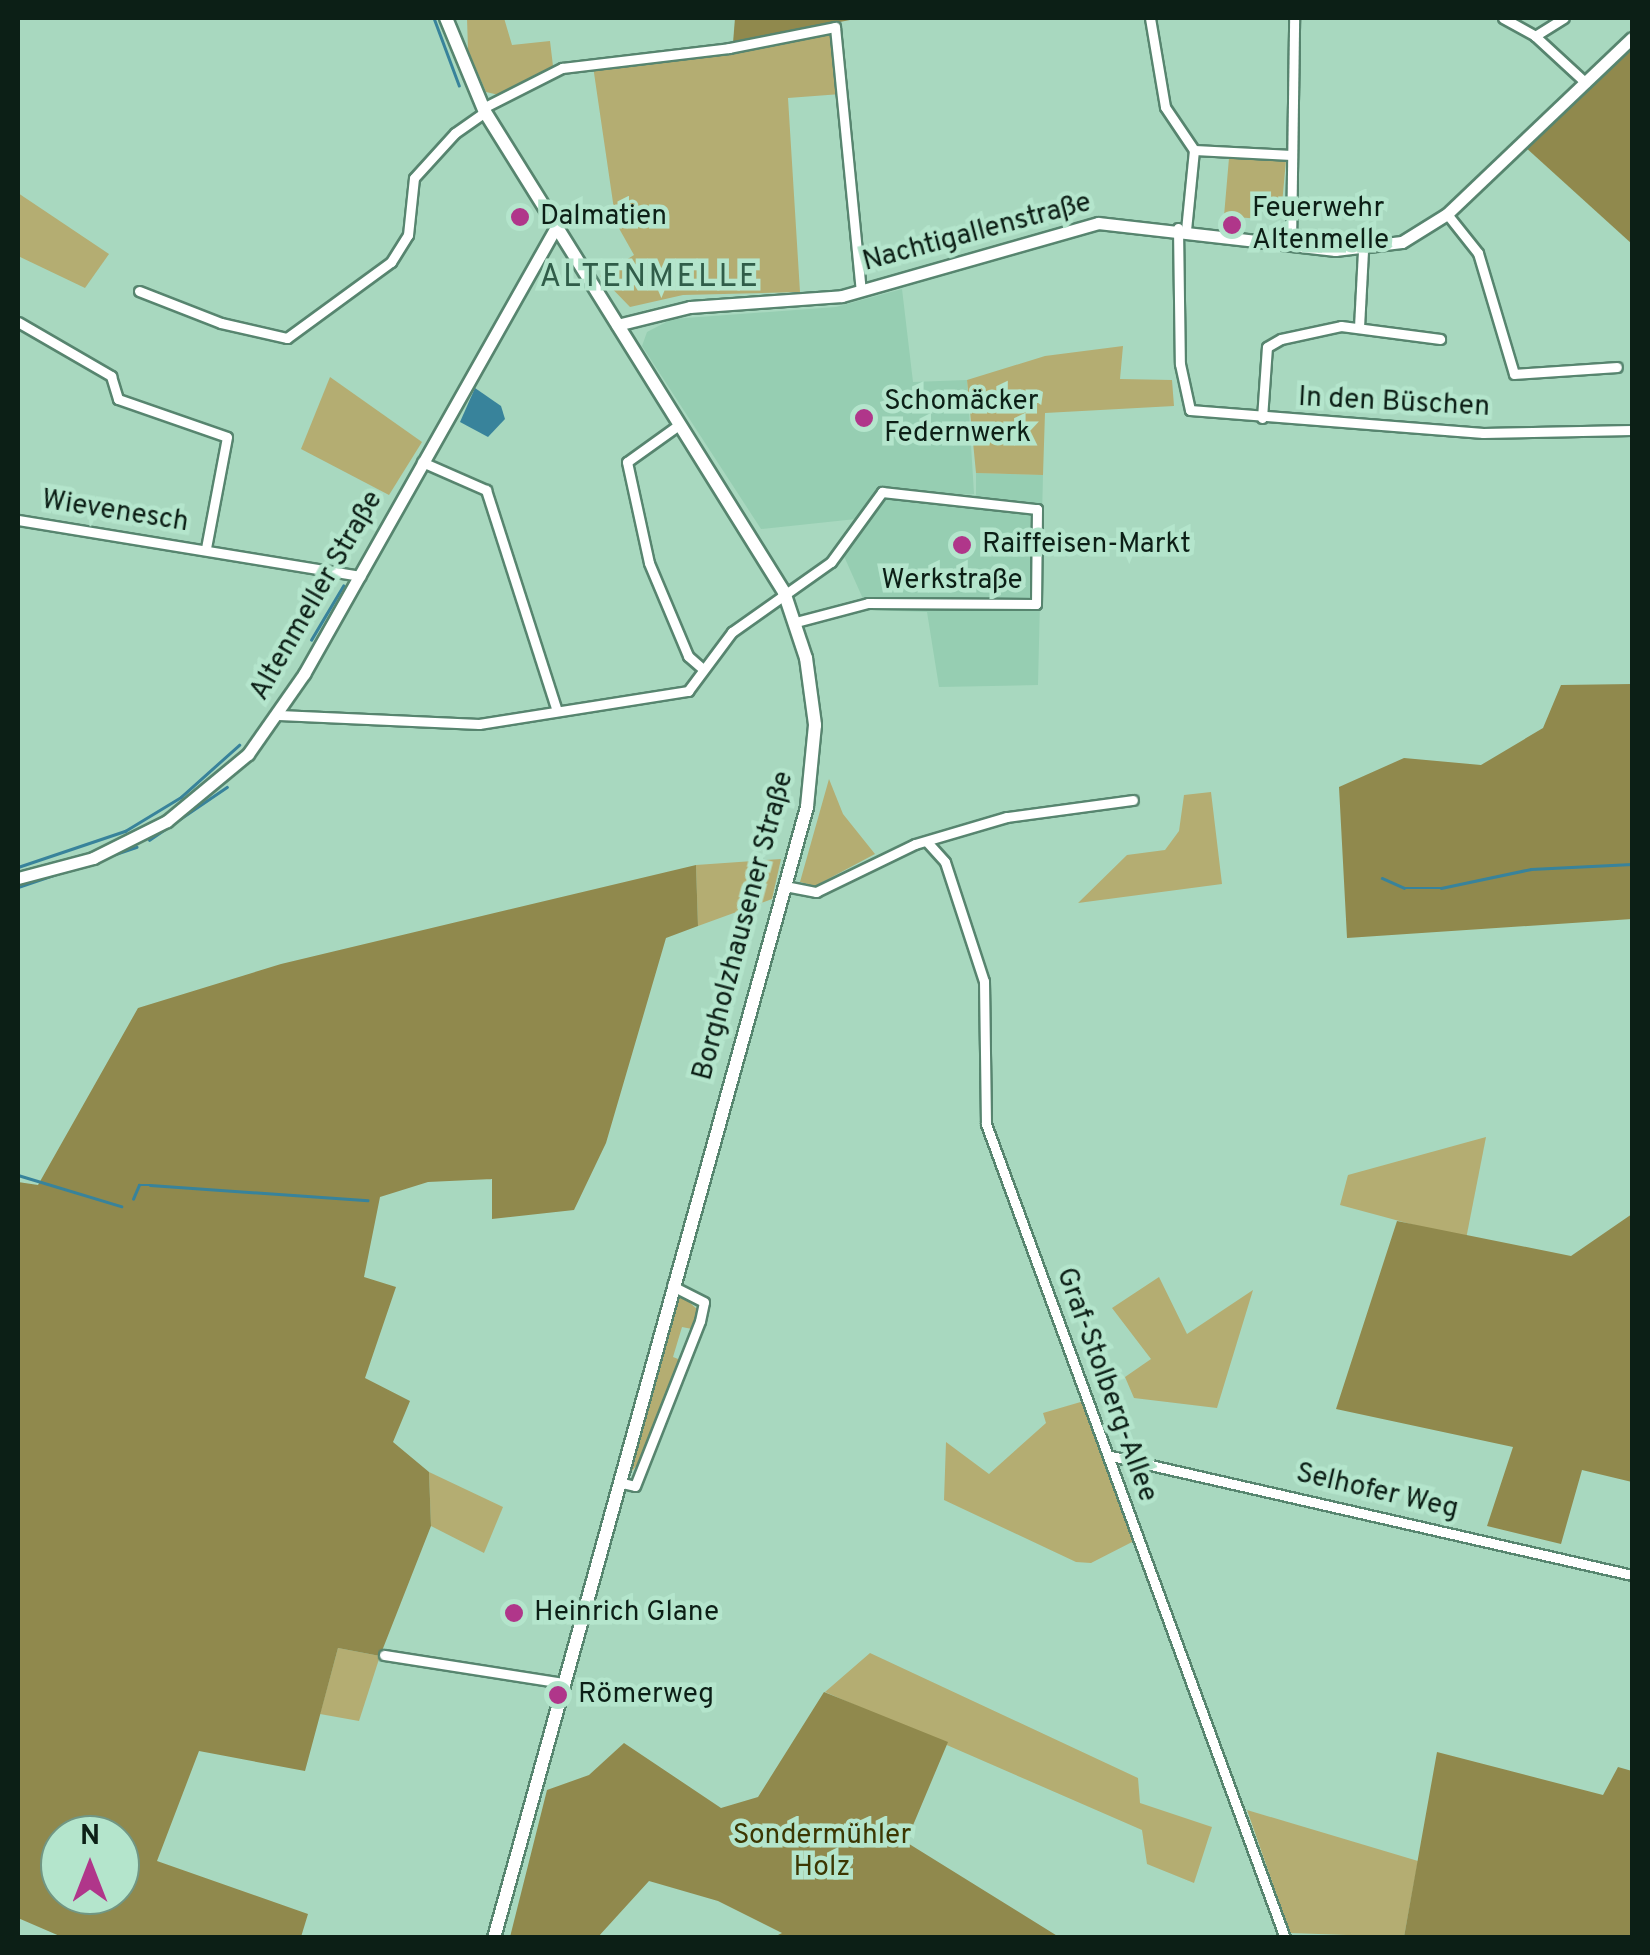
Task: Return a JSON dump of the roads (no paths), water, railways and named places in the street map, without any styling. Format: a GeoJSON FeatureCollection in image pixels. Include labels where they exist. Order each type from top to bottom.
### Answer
{"type":"FeatureCollection","features":[{"type":"Feature","properties":{"kind":"main road","name":"Borgholzhausener Straße"},"geometry":{"type":"LineString","coordinates":[[446,18],[484,110],[784,592],[796,622],[813,700],[814,749],[785,886],[494,1938]]}},
{"type":"Feature","properties":{"kind":"street"},"geometry":{"type":"LineString","coordinates":[[1150,18],[1165,107],[1194,150],[1182,229],[1183,400],[1190,410],[1262,418]]}},
{"type":"Feature","properties":{"kind":"street"},"geometry":{"type":"LineString","coordinates":[[1291,245],[1294,18]]}},
{"type":"Feature","properties":{"kind":"street"},"geometry":{"type":"LineString","coordinates":[[1503,18],[1535,36],[1586,83]]}},
{"type":"Feature","properties":{"kind":"street"},"geometry":{"type":"LineString","coordinates":[[1535,36],[1564,18]]}},
{"type":"Feature","properties":{"kind":"street"},"geometry":{"type":"LineString","coordinates":[[139,291],[221,324],[287,338],[391,262],[408,236],[414,178],[455,132],[484,110],[562,68],[729,48],[835,27],[861,291]]}},
{"type":"Feature","properties":{"kind":"street","name":"Nachtigallenstraße"},"geometry":{"type":"LineString","coordinates":[[617,325],[690,307],[861,291],[1080,226],[1120,221],[1291,245],[1363,250],[1402,242],[1447,214],[1632,38]]}},
{"type":"Feature","properties":{"kind":"street"},"geometry":{"type":"LineString","coordinates":[[1194,150],[1292,155]]}},
{"type":"Feature","properties":{"kind":"street"},"geometry":{"type":"LineString","coordinates":[[1447,214],[1478,254],[1514,374],[1617,368]]}},
{"type":"Feature","properties":{"kind":"street","name":"Altenmeller Straße"},"geometry":{"type":"LineString","coordinates":[[18,878],[93,858],[167,821],[242,760],[278,715],[360,576],[554,228]]}},
{"type":"Feature","properties":{"kind":"street"},"geometry":{"type":"LineString","coordinates":[[1359,327],[1363,250]]}},
{"type":"Feature","properties":{"kind":"street","name":"Wievenesch"},"geometry":{"type":"LineString","coordinates":[[18,322],[111,376],[118,399],[227,438],[206,548]]}},
{"type":"Feature","properties":{"kind":"street","name":"In den Büschen"},"geometry":{"type":"LineString","coordinates":[[1440,339],[1414,340],[1359,327],[1308,331],[1267,347],[1262,418],[1483,433],[1631,430]]}},
{"type":"Feature","properties":{"kind":"street"},"geometry":{"type":"LineString","coordinates":[[680,424],[628,462],[649,563],[688,656],[702,668]]}},
{"type":"Feature","properties":{"kind":"street"},"geometry":{"type":"LineString","coordinates":[[422,462],[486,490],[556,711]]}},
{"type":"Feature","properties":{"kind":"street","name":"Werkstraße"},"geometry":{"type":"LineString","coordinates":[[784,592],[832,562],[882,492],[1037,508],[1036,604],[868,603],[796,622]]}},
{"type":"Feature","properties":{"kind":"street","name":"Wievenesch"},"geometry":{"type":"LineString","coordinates":[[18,520],[360,576]]}},
{"type":"Feature","properties":{"kind":"street"},"geometry":{"type":"LineString","coordinates":[[278,715],[479,724],[688,691],[732,632],[784,592]]}},
{"type":"Feature","properties":{"kind":"street"},"geometry":{"type":"LineString","coordinates":[[785,886],[816,892],[906,846],[928,844],[1007,817],[1133,800]]}},
{"type":"Feature","properties":{"kind":"street","name":"Graf-Stolberg-Allee"},"geometry":{"type":"LineString","coordinates":[[928,844],[944,862],[984,981],[986,1124],[1111,1456],[1284,1938]]}},
{"type":"Feature","properties":{"kind":"street"},"geometry":{"type":"LineString","coordinates":[[618,1482],[635,1486],[700,1321],[704,1302],[672,1286]]}},
{"type":"Feature","properties":{"kind":"street","name":"Selhofer Weg"},"geometry":{"type":"LineString","coordinates":[[1111,1456],[1632,1575]]}},
{"type":"Feature","properties":{"kind":"street"},"geometry":{"type":"LineString","coordinates":[[384,1656],[562,1684]]}},
{"type":"Feature","properties":{"kind":"water"},"geometry":{"type":"Polygon","coordinates":[[[475,388],[501,406],[505,419],[488,437],[460,422],[475,388]]]}},
{"type":"Feature","properties":{"kind":"waterway"},"geometry":{"type":"LineString","coordinates":[[434,18],[459,85]]}},
{"type":"Feature","properties":{"kind":"waterway"},"geometry":{"type":"LineString","coordinates":[[311,640],[343,586]]}},
{"type":"Feature","properties":{"kind":"waterway"},"geometry":{"type":"LineString","coordinates":[[18,867],[125,831],[181,797],[239,745]]}},
{"type":"Feature","properties":{"kind":"waterway"},"geometry":{"type":"LineString","coordinates":[[149,840],[227,787]]}},
{"type":"Feature","properties":{"kind":"waterway"},"geometry":{"type":"LineString","coordinates":[[18,887],[136,847]]}},
{"type":"Feature","properties":{"kind":"waterway"},"geometry":{"type":"LineString","coordinates":[[1382,878],[1404,888],[1441,888],[1531,869],[1632,864]]}},
{"type":"Feature","properties":{"kind":"waterway"},"geometry":{"type":"LineString","coordinates":[[18,1175],[121,1206]]}},
{"type":"Feature","properties":{"kind":"waterway"},"geometry":{"type":"LineString","coordinates":[[133,1199],[139,1185],[150,1185],[367,1200]]}},
{"type":"Feature","properties":{"kind":"place","name":"Dalmatien"},"geometry":{"type":"Point","coordinates":[520,217]}},
{"type":"Feature","properties":{"kind":"place","name":"Feuerwehr Altenmelle"},"geometry":{"type":"Point","coordinates":[1232,225]}},
{"type":"Feature","properties":{"kind":"place","name":"Schomäcker Federnwerk"},"geometry":{"type":"Point","coordinates":[864,418]}},
{"type":"Feature","properties":{"kind":"place","name":"Raiffeisen-Markt"},"geometry":{"type":"Point","coordinates":[962,545]}},
{"type":"Feature","properties":{"kind":"place","name":"Heinrich Glane"},"geometry":{"type":"Point","coordinates":[514,1613]}},
{"type":"Feature","properties":{"kind":"place","name":"Römerweg"},"geometry":{"type":"Point","coordinates":[558,1695]}},
{"type":"Feature","properties":{"kind":"district","name":"ALTENMELLE"},"geometry":{"type":"Point","coordinates":[650,278]}},
{"type":"Feature","properties":{"kind":"park label","name":"Sondermühler Holz"},"geometry":{"type":"Point","coordinates":[822,1852]}}]}
